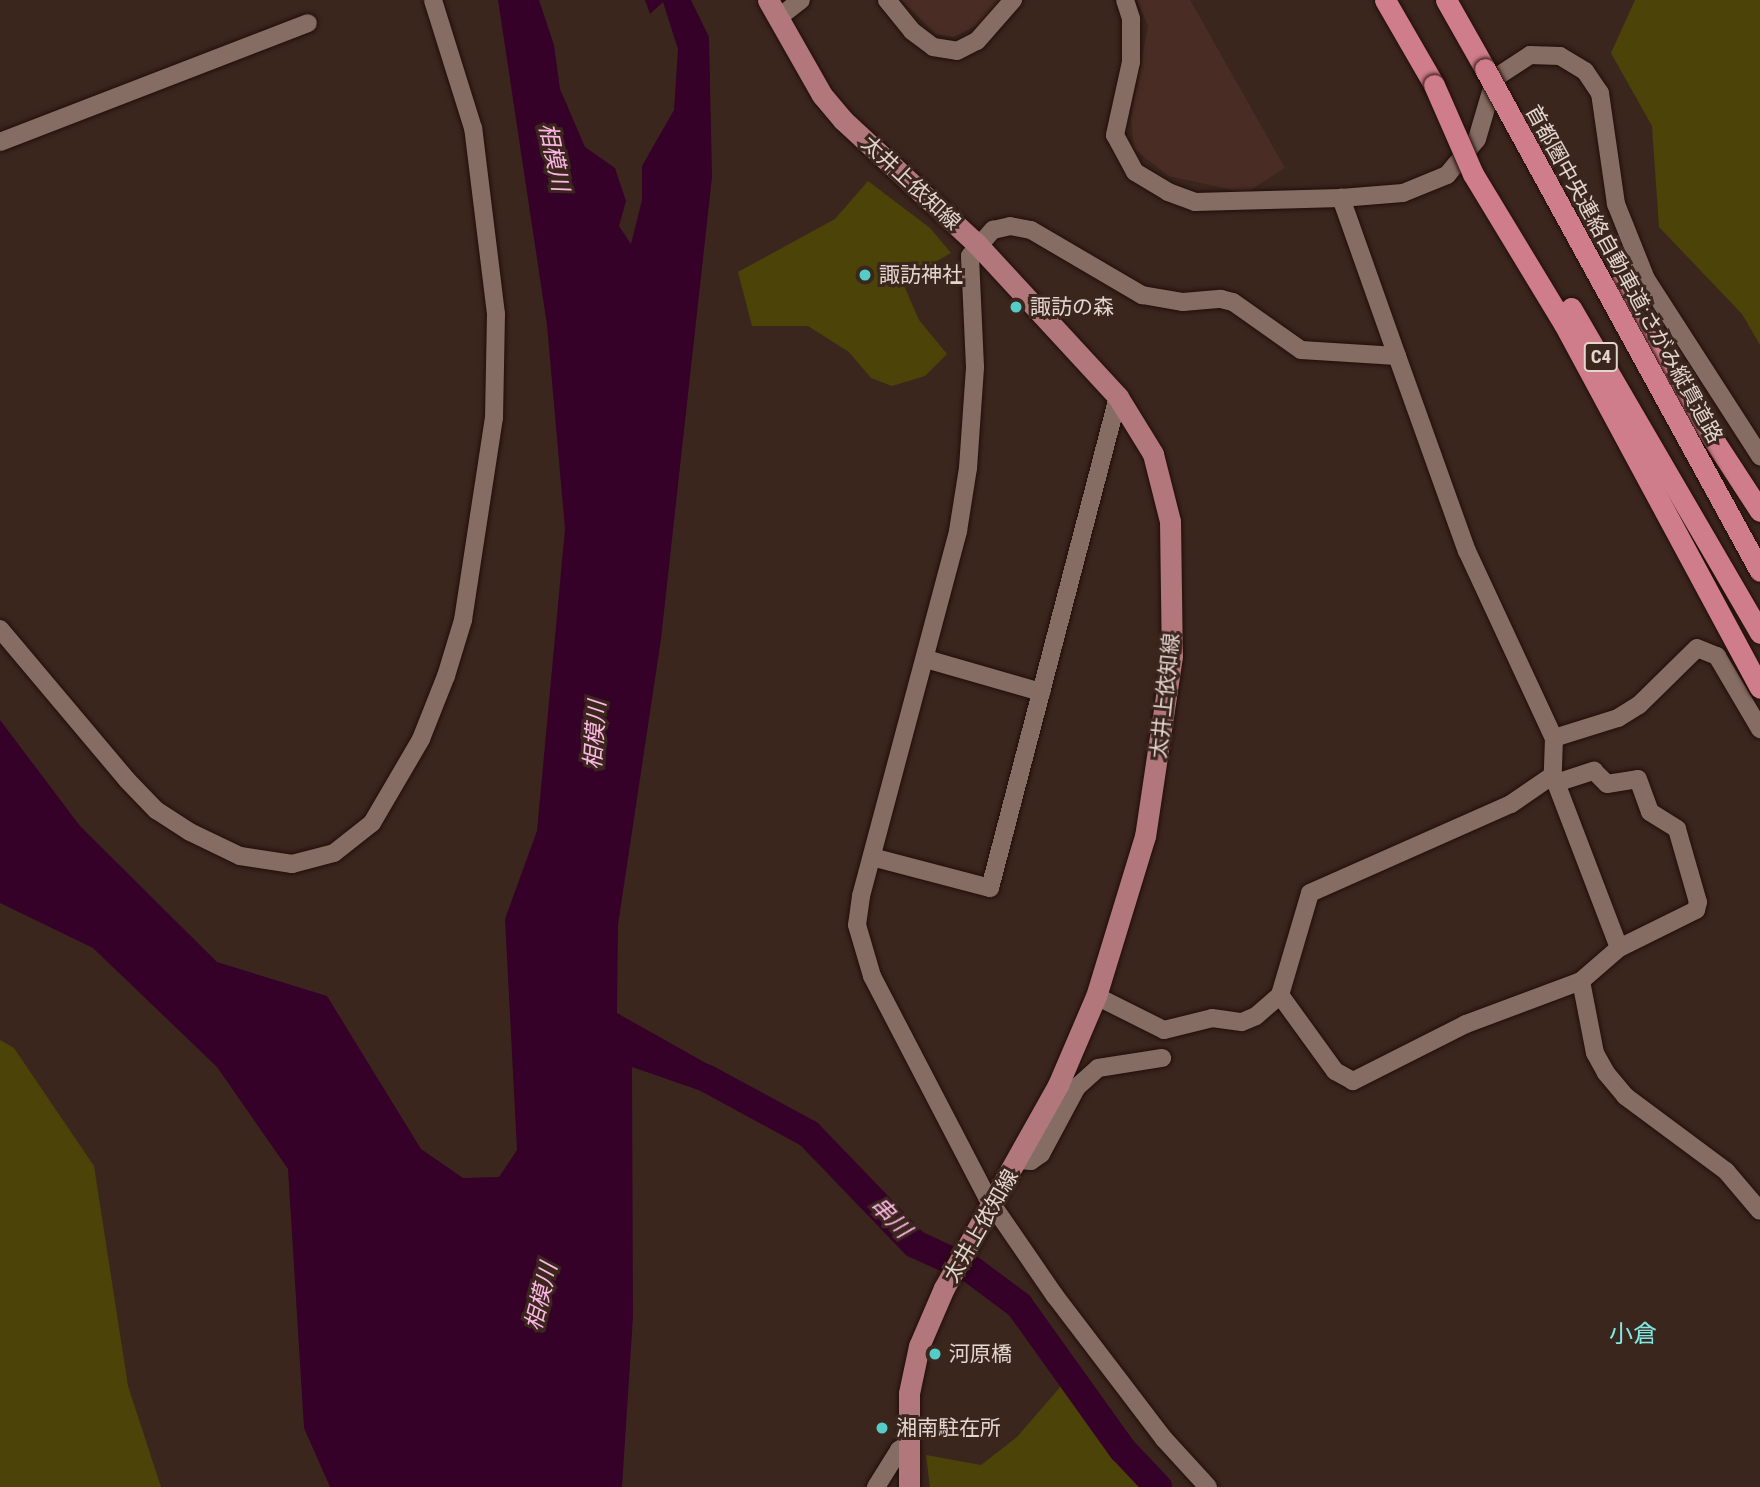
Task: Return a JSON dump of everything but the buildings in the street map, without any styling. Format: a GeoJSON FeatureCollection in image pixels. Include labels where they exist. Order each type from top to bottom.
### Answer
{"type":"FeatureCollection","features":[{"type":"Feature","properties":{"kind":"highway","name":"C4"},"geometry":{"type":"LineString","coordinates":[[1385,0],[1632,409],[1760,633]]}},
{"type":"Feature","properties":{"kind":"highway","name":"首都圏中央連絡自動車道;さがみ縦貫道路"},"geometry":{"type":"LineString","coordinates":[[1446,0],[1760,571]]}},
{"type":"Feature","properties":{"kind":"highway"},"geometry":{"type":"LineString","coordinates":[[1434,85],[1473,174],[1564,324],[1760,688]]}},
{"type":"Feature","properties":{"kind":"highway"},"geometry":{"type":"LineString","coordinates":[[1536,164],[1760,511]]}},
{"type":"Feature","properties":{"kind":"main road","name":"太井上依知線"},"geometry":{"type":"LineString","coordinates":[[773,9],[822,94],[843,120],[977,244],[1118,397],[1153,454],[1164,489],[1174,589],[1172,656],[1145,836],[1096,996],[1019,1160],[944,1288],[912,1373],[907,1445],[909,1487]]}},
{"type":"Feature","properties":{"kind":"street"},"geometry":{"type":"LineString","coordinates":[[0,629],[127,780],[156,810],[190,832],[240,856],[292,864],[334,853],[372,823],[421,738],[446,676],[463,620],[494,418],[496,314],[473,128],[433,0]]}},
{"type":"Feature","properties":{"kind":"street"},"geometry":{"type":"LineString","coordinates":[[773,9],[801,0]]}},
{"type":"Feature","properties":{"kind":"street"},"geometry":{"type":"LineString","coordinates":[[887,0],[912,31],[933,47],[957,51],[977,41],[1013,0]]}},
{"type":"Feature","properties":{"kind":"street"},"geometry":{"type":"LineString","coordinates":[[1125,0],[1131,19],[1131,62],[1115,135],[1135,172],[1168,192],[1195,202],[1341,198],[1403,193],[1447,174],[1477,139],[1495,78],[1512,63],[1544,54],[1573,61],[1600,93],[1612,185],[1625,232],[1646,279],[1760,456]]}},
{"type":"Feature","properties":{"kind":"street"},"geometry":{"type":"LineString","coordinates":[[0,142],[308,23]]}},
{"type":"Feature","properties":{"kind":"street"},"geometry":{"type":"LineString","coordinates":[[1341,198],[1350,231],[1467,551],[1554,738],[1555,779],[1619,948]]}},
{"type":"Feature","properties":{"kind":"street"},"geometry":{"type":"LineString","coordinates":[[1208,1487],[1164,1439],[992,1209],[872,976],[857,925],[872,857],[958,531],[968,468],[975,367],[970,256],[977,244],[993,230],[1010,226],[1031,230],[1142,295],[1183,302],[1221,299],[1233,302],[1301,350],[1397,356]]}},
{"type":"Feature","properties":{"kind":"street"},"geometry":{"type":"LineString","coordinates":[[872,857],[990,888],[1118,397]]}},
{"type":"Feature","properties":{"kind":"street"},"geometry":{"type":"LineString","coordinates":[[1554,738],[1618,718],[1639,705],[1697,648],[1717,656],[1760,729]]}},
{"type":"Feature","properties":{"kind":"street"},"geometry":{"type":"LineString","coordinates":[[926,659],[1041,692]]}},
{"type":"Feature","properties":{"kind":"street"},"geometry":{"type":"LineString","coordinates":[[1096,996],[1164,1030],[1212,1018],[1242,1022],[1280,995],[1310,893],[1511,804],[1555,779],[1594,771],[1607,784],[1638,779],[1650,812],[1677,830],[1698,902],[1696,910],[1619,948],[1581,981],[1466,1024],[1353,1081],[1335,1071],[1280,995]]}},
{"type":"Feature","properties":{"kind":"street"},"geometry":{"type":"LineString","coordinates":[[1581,981],[1595,1053],[1606,1073],[1625,1096],[1726,1171],[1760,1211]]}},
{"type":"Feature","properties":{"kind":"street"},"geometry":{"type":"LineString","coordinates":[[1019,1160],[1031,1161],[1041,1154],[1077,1087],[1098,1068],[1162,1058]]}},
{"type":"Feature","properties":{"kind":"street"},"geometry":{"type":"LineString","coordinates":[[876,1487],[898,1450],[907,1445]]}},
{"type":"Feature","properties":{"kind":"shaded area"},"geometry":{"type":"Polygon","coordinates":[[[901,0],[1002,0],[982,23],[953,37],[936,34],[901,0]]]}},
{"type":"Feature","properties":{"kind":"shaded area"},"geometry":{"type":"Polygon","coordinates":[[[1137,0],[1190,0],[1285,168],[1246,193],[1169,176],[1134,149],[1131,118],[1148,26],[1137,0]]]}},
{"type":"Feature","properties":{"kind":"shaded area"},"geometry":{"type":"Polygon","coordinates":[[[1635,0],[1760,0],[1760,345],[1742,314],[1659,227],[1652,126],[1611,53],[1635,0]]]}},
{"type":"Feature","properties":{"kind":"shaded area"},"geometry":{"type":"Polygon","coordinates":[[[868,181],[930,228],[951,253],[902,281],[919,320],[947,354],[925,376],[892,386],[871,378],[849,352],[808,326],[752,326],[738,272],[835,219],[868,181]]]}},
{"type":"Feature","properties":{"kind":"shaded area"},"geometry":{"type":"Polygon","coordinates":[[[0,1040],[14,1048],[94,1166],[128,1386],[161,1487],[0,1487],[0,1040]]]}},
{"type":"Feature","properties":{"kind":"shaded area"},"geometry":{"type":"Polygon","coordinates":[[[1068,1378],[1169,1487],[930,1487],[926,1455],[981,1465],[1017,1437],[1068,1378]]]}},
{"type":"Feature","properties":{"kind":"water","name":"相模川"},"geometry":{"type":"Polygon","coordinates":[[[498,0],[539,0],[554,45],[560,89],[585,147],[615,168],[626,201],[619,226],[631,244],[642,200],[642,166],[674,110],[678,49],[663,2],[650,14],[645,0],[691,0],[709,37],[712,177],[661,639],[618,925],[617,1013],[745,1085],[736,1103],[632,1067],[633,1317],[622,1487],[330,1487],[304,1428],[288,1169],[217,1067],[93,948],[0,903],[0,720],[80,826],[217,962],[327,996],[421,1149],[463,1178],[499,1177],[517,1150],[505,919],[537,831],[565,529],[547,325],[498,0]]]}},
{"type":"Feature","properties":{"kind":"waterway","name":"串川"},"geometry":{"type":"LineString","coordinates":[[706,1078],[809,1134],[915,1244],[972,1270],[1019,1305],[1123,1450],[1158,1487]]}},
{"type":"Feature","properties":{"kind":"place","name":"諏訪神社"},"geometry":{"type":"Point","coordinates":[865,275]}},
{"type":"Feature","properties":{"kind":"place","name":"諏訪の森"},"geometry":{"type":"Point","coordinates":[1016,307]}},
{"type":"Feature","properties":{"kind":"place","name":"河原橋"},"geometry":{"type":"Point","coordinates":[935,1354]}},
{"type":"Feature","properties":{"kind":"place","name":"湘南駐在所"},"geometry":{"type":"Point","coordinates":[882,1428]}},
{"type":"Feature","properties":{"kind":"district","name":"小倉"},"geometry":{"type":"Point","coordinates":[1633,1335]}}]}
